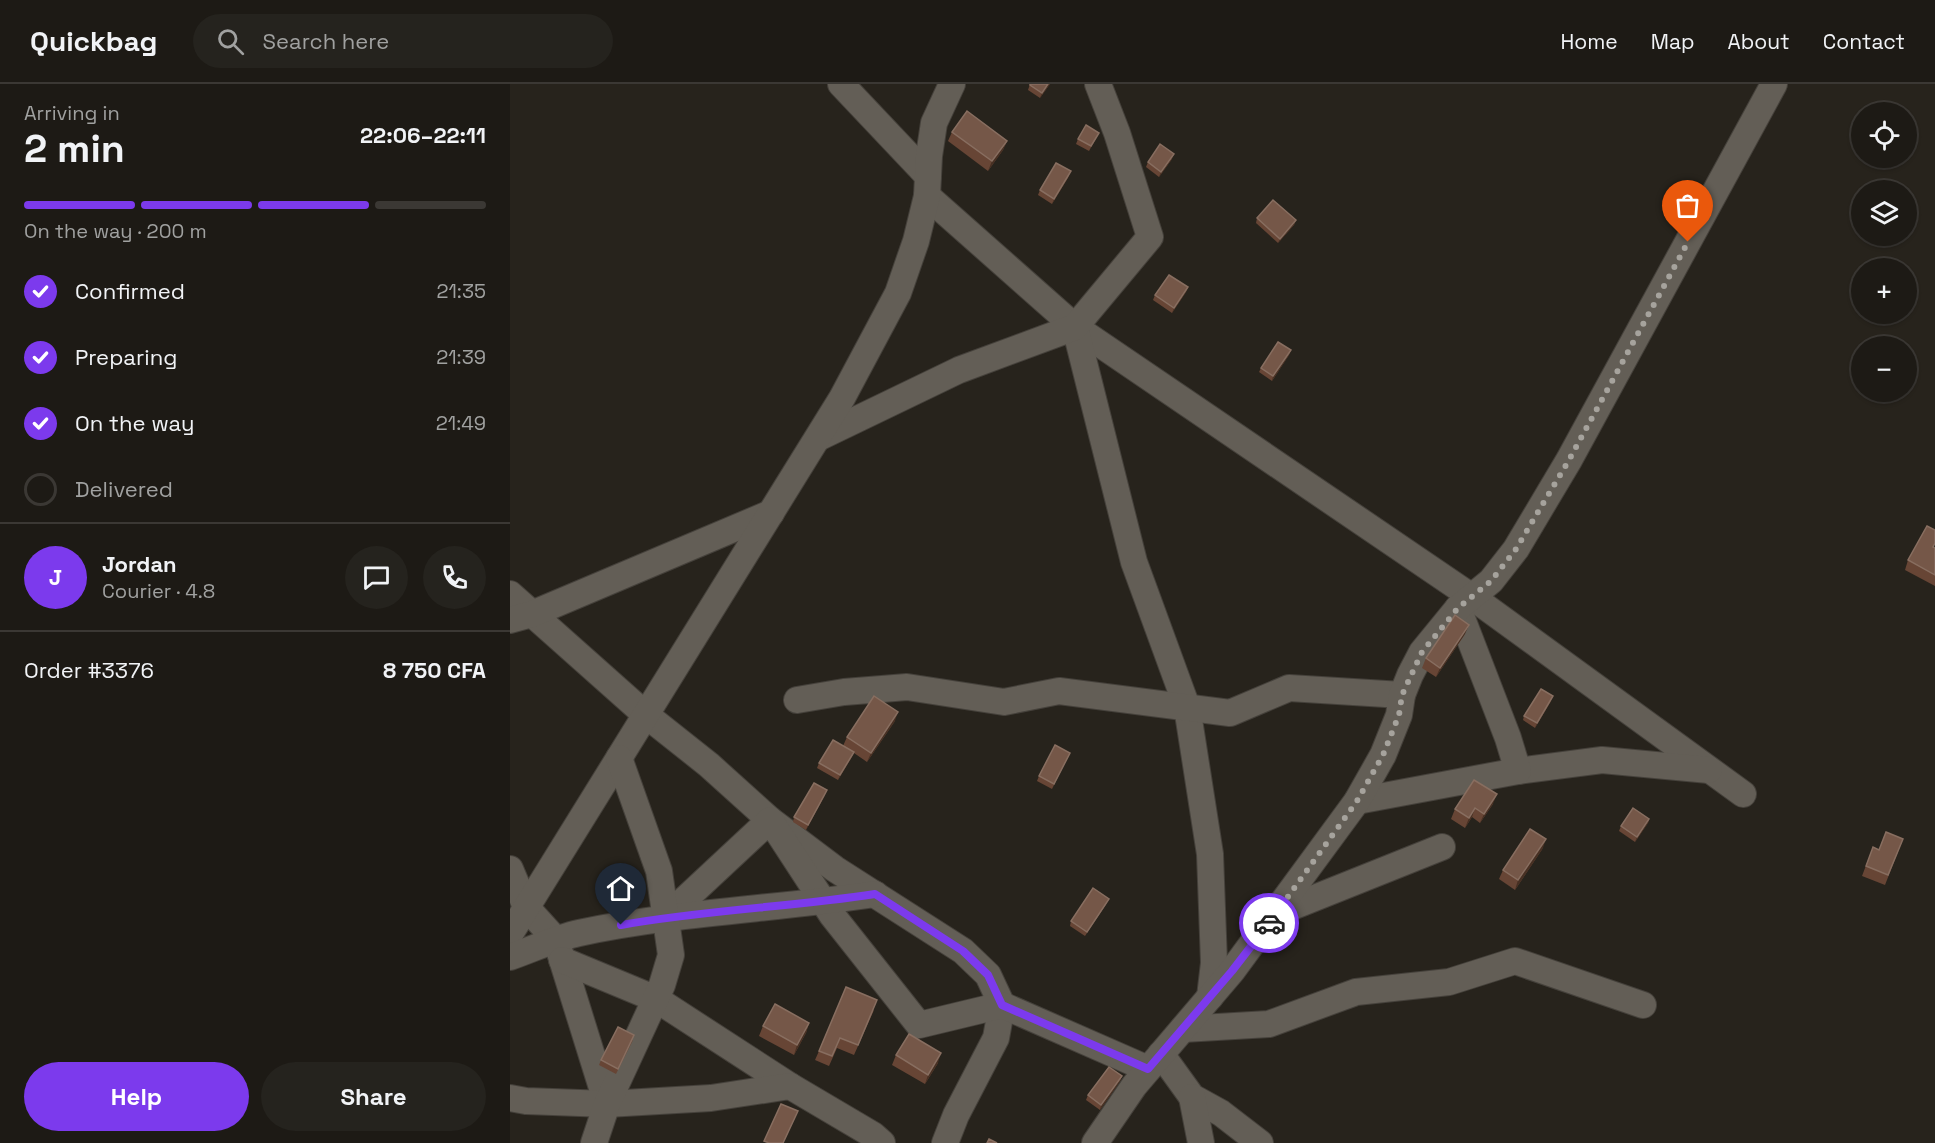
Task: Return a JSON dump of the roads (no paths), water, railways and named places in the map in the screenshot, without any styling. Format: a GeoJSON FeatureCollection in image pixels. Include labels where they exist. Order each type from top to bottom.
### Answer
{"type":"FeatureCollection","features":[{"type":"Feature","properties":{"kind":"street"},"geometry":{"type":"LineString","coordinates":[[841,84],[927,186],[1076,327],[1465,603],[1743,794]]}},
{"type":"Feature","properties":{"kind":"street"},"geometry":{"type":"LineString","coordinates":[[510,934],[842,398],[898,292],[916,241],[927,186],[934,123],[952,84]]}},
{"type":"Feature","properties":{"kind":"street"},"geometry":{"type":"LineString","coordinates":[[817,438],[959,370],[1076,327],[1150,237],[1117,133],[1098,84]]}},
{"type":"Feature","properties":{"kind":"street"},"geometry":{"type":"LineString","coordinates":[[1095,1143],[1119,1107],[1232,971],[1357,801],[1383,755],[1399,715],[1402,695],[1422,652],[1465,603],[1491,581],[1516,549],[1569,460],[1774,84]]}},
{"type":"Feature","properties":{"kind":"street"},"geometry":{"type":"LineString","coordinates":[[1076,327],[1134,562],[1187,707],[1210,854],[1214,963],[1210,997]]}},
{"type":"Feature","properties":{"kind":"street"},"geometry":{"type":"LineString","coordinates":[[521,617],[771,513]]}},
{"type":"Feature","properties":{"kind":"street"},"geometry":{"type":"LineString","coordinates":[[510,594],[521,617],[709,765],[770,820],[835,869],[963,951],[988,975],[1002,1005],[996,1038],[956,1115],[945,1143]]}},
{"type":"Feature","properties":{"kind":"street"},"geometry":{"type":"LineString","coordinates":[[1465,603],[1518,771]]}},
{"type":"Feature","properties":{"kind":"street"},"geometry":{"type":"LineString","coordinates":[[796,700],[844,692],[907,687],[1004,702],[1059,691],[1230,712],[1289,688],[1402,695]]}},
{"type":"Feature","properties":{"kind":"street"},"geometry":{"type":"LineString","coordinates":[[594,1143],[607,1104],[656,999],[671,955],[659,871],[619,758]]}},
{"type":"Feature","properties":{"kind":"street"},"geometry":{"type":"LineString","coordinates":[[1357,801],[1518,771],[1602,760],[1711,770]]}},
{"type":"Feature","properties":{"kind":"street"},"geometry":{"type":"LineString","coordinates":[[770,820],[832,915],[919,1024],[1002,1005],[1155,1062],[1192,1097],[1221,1113],[1260,1143]]}},
{"type":"Feature","properties":{"kind":"street"},"geometry":{"type":"LineString","coordinates":[[666,917],[770,820]]}},
{"type":"Feature","properties":{"kind":"street"},"geometry":{"type":"LineString","coordinates":[[1276,913],[1442,847]]}},
{"type":"Feature","properties":{"kind":"street"},"geometry":{"type":"LineString","coordinates":[[510,869],[526,907],[559,950],[607,1104]]}},
{"type":"Feature","properties":{"kind":"street"},"geometry":{"type":"LineString","coordinates":[[559,950],[577,933],[666,917],[823,902],[875,894]]}},
{"type":"Feature","properties":{"kind":"street"},"geometry":{"type":"LineString","coordinates":[[510,957],[559,950],[656,999],[790,1086],[873,1135],[882,1143]]}},
{"type":"Feature","properties":{"kind":"street"},"geometry":{"type":"LineString","coordinates":[[1183,1029],[1269,1024],[1356,992],[1449,982],[1515,961],[1643,1005]]}},
{"type":"Feature","properties":{"kind":"street"},"geometry":{"type":"LineString","coordinates":[[510,1098],[526,1101],[607,1104],[711,1098],[790,1086]]}},
{"type":"Feature","properties":{"kind":"street"},"geometry":{"type":"LineString","coordinates":[[1192,1097],[1201,1143]]}}]}
